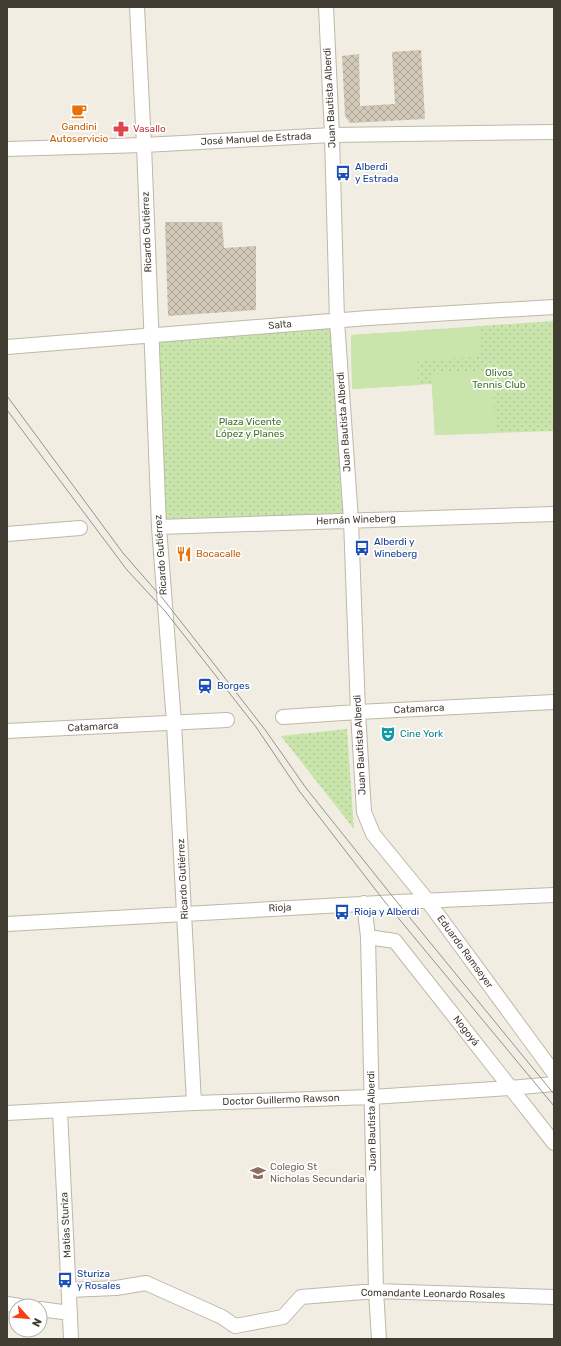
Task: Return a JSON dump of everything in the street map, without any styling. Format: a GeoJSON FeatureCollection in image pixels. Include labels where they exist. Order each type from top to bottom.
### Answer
{"type":"FeatureCollection","features":[{"type":"Feature","properties":{"kind":"street","name":"Ricardo Gutiérrez"},"geometry":{"type":"LineString","coordinates":[[137,7],[159,527],[174,723],[194,1103]]}},
{"type":"Feature","properties":{"kind":"street","name":"Juan Bautista Alberdi"},"geometry":{"type":"LineString","coordinates":[[326,7],[332,135],[337,321],[351,520],[358,712],[364,812],[373,834]]}},
{"type":"Feature","properties":{"kind":"street","name":"José Manuel de Estrada"},"geometry":{"type":"LineString","coordinates":[[7,149],[144,145],[332,135],[554,132]]}},
{"type":"Feature","properties":{"kind":"street","name":"Salta"},"geometry":{"type":"LineString","coordinates":[[7,347],[337,321],[554,307]]}},
{"type":"Feature","properties":{"kind":"street","name":"Hernán Wineberg"},"geometry":{"type":"LineString","coordinates":[[159,527],[554,514]]}},
{"type":"Feature","properties":{"kind":"street"},"geometry":{"type":"LineString","coordinates":[[7,534],[80,528]]}},
{"type":"Feature","properties":{"kind":"street","name":"Catamarca"},"geometry":{"type":"LineString","coordinates":[[283,717],[554,702]]}},
{"type":"Feature","properties":{"kind":"street","name":"Catamarca"},"geometry":{"type":"LineString","coordinates":[[7,731],[227,720]]}},
{"type":"Feature","properties":{"kind":"street","name":"Eduardo Ramseyer"},"geometry":{"type":"LineString","coordinates":[[373,834],[427,900],[554,1073]]}},
{"type":"Feature","properties":{"kind":"street","name":"Rioja"},"geometry":{"type":"LineString","coordinates":[[7,924],[427,900],[554,895]]}},
{"type":"Feature","properties":{"kind":"street","name":"Juan Bautista Alberdi"},"geometry":{"type":"LineString","coordinates":[[364,904],[368,937],[376,1291],[379,1339]]}},
{"type":"Feature","properties":{"kind":"street","name":"Nogoyá"},"geometry":{"type":"LineString","coordinates":[[368,937],[395,941],[554,1143]]}},
{"type":"Feature","properties":{"kind":"street","name":"Doctor Guillermo Rawson"},"geometry":{"type":"LineString","coordinates":[[7,1113],[194,1103],[372,1097],[554,1084]]}},
{"type":"Feature","properties":{"kind":"street","name":"Matías Sturiza"},"geometry":{"type":"LineString","coordinates":[[60,1111],[71,1339]]}},
{"type":"Feature","properties":{"kind":"street","name":"Comandante Leonardo Rosales"},"geometry":{"type":"LineString","coordinates":[[69,1290],[116,1288],[146,1283],[222,1317],[235,1326],[283,1317],[301,1297],[376,1291],[554,1297]]}},
{"type":"Feature","properties":{"kind":"street"},"geometry":{"type":"LineString","coordinates":[[48,1310],[70,1313]]}},
{"type":"Feature","properties":{"kind":"green space","name":"Plaza Vicente López y Planes"},"geometry":{"type":"Polygon","coordinates":[[[337,321],[351,520],[159,527],[151,335],[337,321]]]}},
{"type":"Feature","properties":{"kind":"green space","name":"Olivos Tennis Club"},"geometry":{"type":"Polygon","coordinates":[[[554,321],[554,431],[435,435],[432,384],[352,389],[351,335],[554,321]]]}},
{"type":"Feature","properties":{"kind":"green space"},"geometry":{"type":"Polygon","coordinates":[[[480,327],[481,357],[418,360],[418,385],[352,389],[351,335],[480,327]]]}},
{"type":"Feature","properties":{"kind":"green space"},"geometry":{"type":"Polygon","coordinates":[[[493,370],[495,433],[435,435],[431,374],[493,370]]]}},
{"type":"Feature","properties":{"kind":"green space"},"geometry":{"type":"Polygon","coordinates":[[[347,729],[354,829],[281,736],[347,729]]]}},
{"type":"Feature","properties":{"kind":"building"},"geometry":{"type":"Polygon","coordinates":[[[421,50],[425,119],[350,123],[345,116],[342,56],[359,54],[360,106],[395,104],[392,52],[421,50]]]}},
{"type":"Feature","properties":{"kind":"building"},"geometry":{"type":"Polygon","coordinates":[[[165,222],[222,222],[224,248],[256,246],[256,310],[168,316],[165,222]]]}},
{"type":"Feature","properties":{"kind":"tram line"},"geometry":{"type":"LineString","coordinates":[[7,396],[123,553],[164,600],[221,673],[266,731],[306,788],[554,1094]]}},
{"type":"Feature","properties":{"kind":"tram line"},"geometry":{"type":"LineString","coordinates":[[7,410],[127,570],[165,611],[256,727],[300,792],[385,902],[554,1106]]}},
{"type":"Feature","properties":{"kind":"place","name":"Gandini Autoservicio"},"geometry":{"type":"Point","coordinates":[79,111]}},
{"type":"Feature","properties":{"kind":"place","name":"Vasallo"},"geometry":{"type":"Point","coordinates":[121,129]}},
{"type":"Feature","properties":{"kind":"place","name":"Alberdi y Estrada"},"geometry":{"type":"Point","coordinates":[343,173]}},
{"type":"Feature","properties":{"kind":"place","name":"Alberdi y Wineberg"},"geometry":{"type":"Point","coordinates":[362,548]}},
{"type":"Feature","properties":{"kind":"place","name":"Bocacalle"},"geometry":{"type":"Point","coordinates":[184,554]}},
{"type":"Feature","properties":{"kind":"place","name":"Borges"},"geometry":{"type":"Point","coordinates":[205,686]}},
{"type":"Feature","properties":{"kind":"place","name":"Cine York"},"geometry":{"type":"Point","coordinates":[388,734]}},
{"type":"Feature","properties":{"kind":"place","name":"Rioja y Alberdi"},"geometry":{"type":"Point","coordinates":[342,912]}},
{"type":"Feature","properties":{"kind":"place","name":"Colegio St Nicholas Secundaria"},"geometry":{"type":"Point","coordinates":[258,1173]}},
{"type":"Feature","properties":{"kind":"place","name":"Sturiza y Rosales"},"geometry":{"type":"Point","coordinates":[65,1280]}}]}
